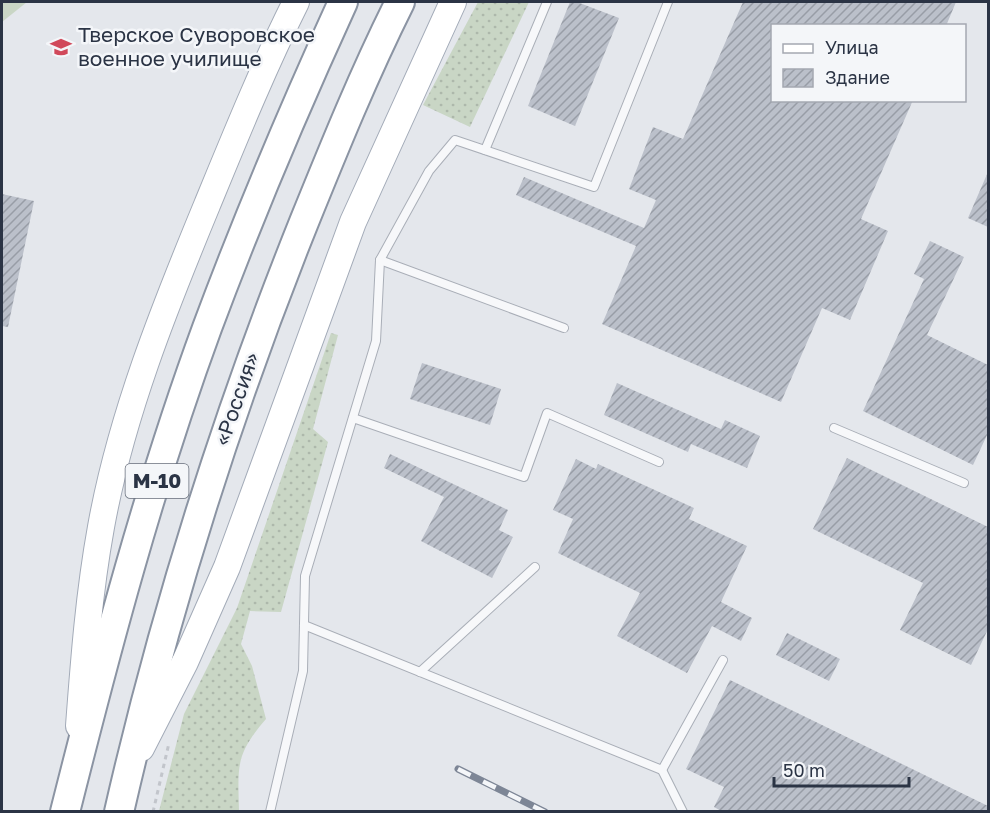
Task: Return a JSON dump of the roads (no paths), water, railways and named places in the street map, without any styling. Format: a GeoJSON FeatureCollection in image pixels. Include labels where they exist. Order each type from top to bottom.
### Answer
{"type":"FeatureCollection","features":[{"type":"Feature","properties":{"kind":"highway","name":"М-10"},"geometry":{"type":"LineString","coordinates":[[65,812],[111,631],[174,426],[228,274],[283,136],[343,2]]}},
{"type":"Feature","properties":{"kind":"highway","name":"«Россия»"},"geometry":{"type":"LineString","coordinates":[[118,812],[143,708],[192,537],[243,381],[276,292],[362,80],[400,2]]}},
{"type":"Feature","properties":{"kind":"main road"},"geometry":{"type":"LineString","coordinates":[[76,765],[93,574],[101,527],[123,432],[180,271],[268,57],[296,2]]}},
{"type":"Feature","properties":{"kind":"main road"},"geometry":{"type":"LineString","coordinates":[[126,778],[185,662],[227,567],[353,222],[453,2]]}},
{"type":"Feature","properties":{"kind":"lane"},"geometry":{"type":"LineString","coordinates":[[485,150],[547,2]]}},
{"type":"Feature","properties":{"kind":"lane"},"geometry":{"type":"LineString","coordinates":[[270,812],[303,671],[305,576],[376,341],[380,260],[429,171],[455,140],[594,187],[668,2]]}},
{"type":"Feature","properties":{"kind":"lane"},"geometry":{"type":"LineString","coordinates":[[380,260],[564,328]]}},
{"type":"Feature","properties":{"kind":"lane"},"geometry":{"type":"LineString","coordinates":[[353,418],[524,477],[547,413],[659,462]]}},
{"type":"Feature","properties":{"kind":"lane"},"geometry":{"type":"LineString","coordinates":[[834,428],[964,483]]}},
{"type":"Feature","properties":{"kind":"lane"},"geometry":{"type":"LineString","coordinates":[[420,672],[535,567]]}},
{"type":"Feature","properties":{"kind":"lane"},"geometry":{"type":"LineString","coordinates":[[304,625],[662,770],[683,812]]}},
{"type":"Feature","properties":{"kind":"lane"},"geometry":{"type":"LineString","coordinates":[[662,770],[723,660]]}},
{"type":"Feature","properties":{"kind":"railway"},"geometry":{"type":"LineString","coordinates":[[458,769],[545,812]]}},
{"type":"Feature","properties":{"kind":"place","name":"Тверское Суворовское военное училище"},"geometry":{"type":"Point","coordinates":[61,47]}}]}
